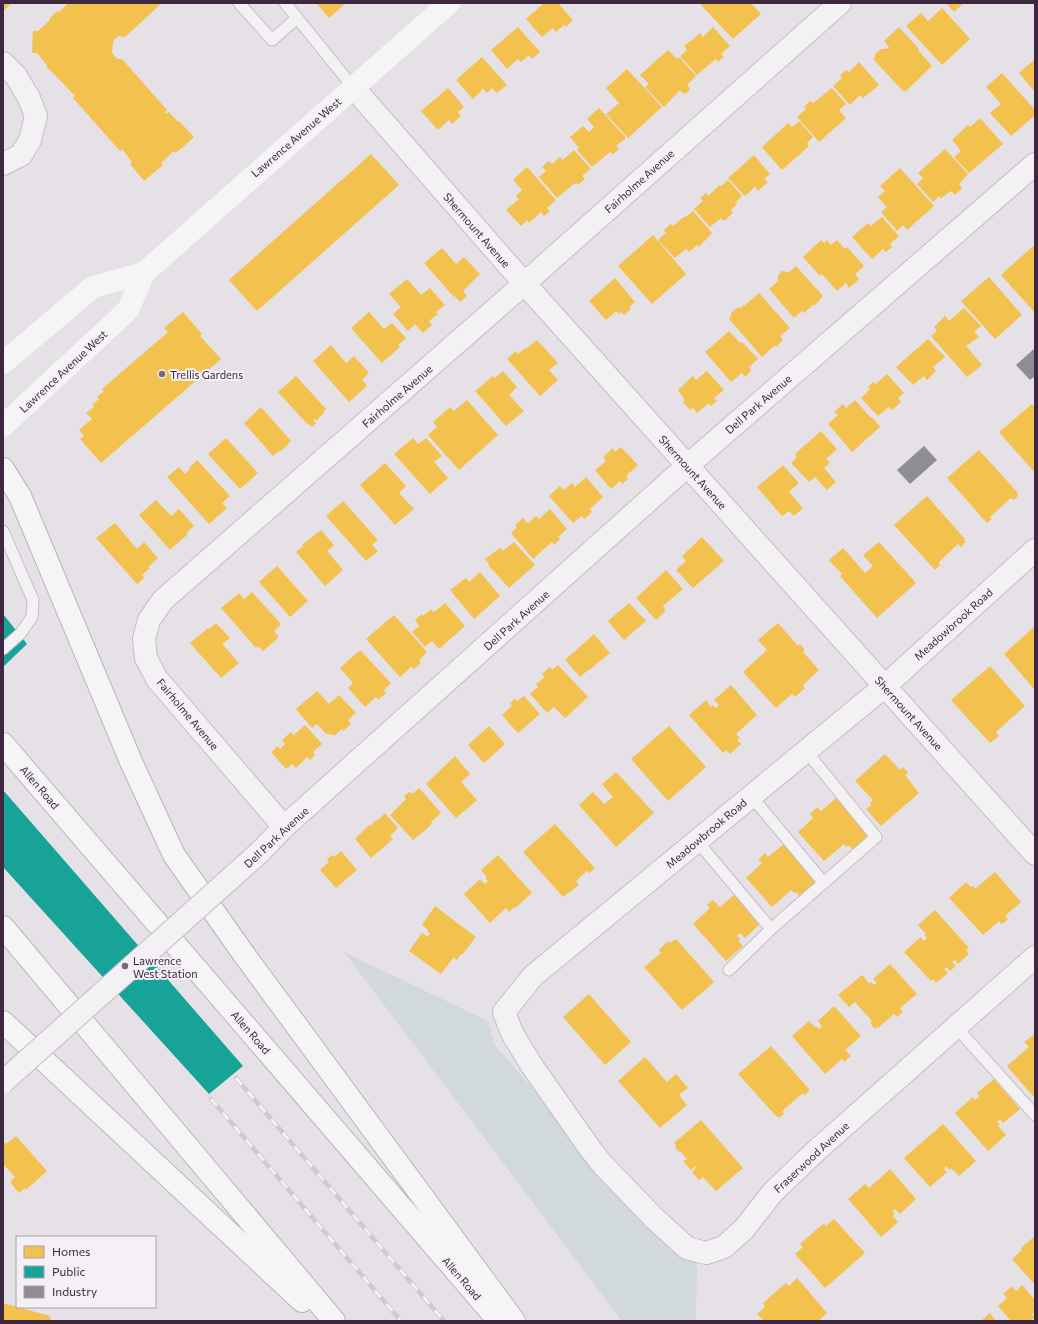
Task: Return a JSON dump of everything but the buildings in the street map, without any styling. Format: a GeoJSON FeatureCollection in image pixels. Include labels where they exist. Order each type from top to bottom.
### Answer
{"type":"FeatureCollection","features":[{"type":"Feature","properties":{"kind":"main road","name":"Lawrence Avenue West"},"geometry":{"type":"LineString","coordinates":[[3,426],[128,310],[144,273],[449,3]]}},
{"type":"Feature","properties":{"kind":"main road","name":"Lawrence Avenue West"},"geometry":{"type":"LineString","coordinates":[[3,363],[93,287],[144,273]]}},
{"type":"Feature","properties":{"kind":"main road"},"geometry":{"type":"LineString","coordinates":[[3,469],[20,496],[132,764],[174,855],[243,954],[514,1321]]}},
{"type":"Feature","properties":{"kind":"main road","name":"Allen Road"},"geometry":{"type":"LineString","coordinates":[[3,744],[499,1321]]}},
{"type":"Feature","properties":{"kind":"main road"},"geometry":{"type":"LineString","coordinates":[[3,927],[334,1321]]}},
{"type":"Feature","properties":{"kind":"main road"},"geometry":{"type":"LineString","coordinates":[[3,1022],[323,1321]]}},
{"type":"Feature","properties":{"kind":"street","name":"Fairholme Avenue"},"geometry":{"type":"LineString","coordinates":[[284,827],[157,679],[146,658],[144,639],[149,620],[163,600],[840,3]]}},
{"type":"Feature","properties":{"kind":"street"},"geometry":{"type":"LineString","coordinates":[[3,63],[16,76],[36,116],[30,140],[21,155],[3,164]]}},
{"type":"Feature","properties":{"kind":"street","name":"Shermount Avenue"},"geometry":{"type":"LineString","coordinates":[[353,87],[524,283],[1035,854]]}},
{"type":"Feature","properties":{"kind":"street","name":"Dell Park Avenue"},"geometry":{"type":"LineString","coordinates":[[3,1082],[260,852],[284,827],[687,466],[1035,164]]}},
{"type":"Feature","properties":{"kind":"street","name":"Meadowbrook Road"},"geometry":{"type":"LineString","coordinates":[[591,1150],[532,1066],[512,1033],[504,1012],[533,976],[885,686],[1035,550]]}},
{"type":"Feature","properties":{"kind":"street","name":"Fraserwood Avenue"},"geometry":{"type":"LineString","coordinates":[[591,1150],[603,1165],[655,1219],[687,1248],[706,1253],[724,1247],[744,1229],[773,1192],[817,1150],[1035,957]]}},
{"type":"Feature","properties":{"kind":"lane"},"geometry":{"type":"LineString","coordinates":[[239,3],[272,40],[297,18]]}},
{"type":"Feature","properties":{"kind":"lane"},"geometry":{"type":"LineString","coordinates":[[285,3],[353,87]]}},
{"type":"Feature","properties":{"kind":"lane"},"geometry":{"type":"LineString","coordinates":[[3,531],[33,600],[32,618],[20,634],[3,648]]}},
{"type":"Feature","properties":{"kind":"lane"},"geometry":{"type":"LineString","coordinates":[[729,970],[771,929],[876,837],[806,751]]}},
{"type":"Feature","properties":{"kind":"lane"},"geometry":{"type":"LineString","coordinates":[[751,796],[824,882]]}},
{"type":"Feature","properties":{"kind":"lane"},"geometry":{"type":"LineString","coordinates":[[697,841],[771,929]]}},
{"type":"Feature","properties":{"kind":"lane"},"geometry":{"type":"LineString","coordinates":[[956,1027],[1035,1114]]}},
{"type":"Feature","properties":{"kind":"shaded area"},"geometry":{"type":"Polygon","coordinates":[[[344,952],[488,1021],[495,1045],[670,1250],[697,1258],[696,1321],[622,1321],[344,952]]]}},
{"type":"Feature","properties":{"kind":"railway"},"geometry":{"type":"LineString","coordinates":[[236,1078],[444,1321]]}},
{"type":"Feature","properties":{"kind":"railway"},"geometry":{"type":"LineString","coordinates":[[211,1099],[401,1321]]}},
{"type":"Feature","properties":{"kind":"place","name":"Trellis Gardens"},"geometry":{"type":"Point","coordinates":[162,374]}},
{"type":"Feature","properties":{"kind":"place","name":"Lawrence West Station"},"geometry":{"type":"Point","coordinates":[125,966]}}]}
